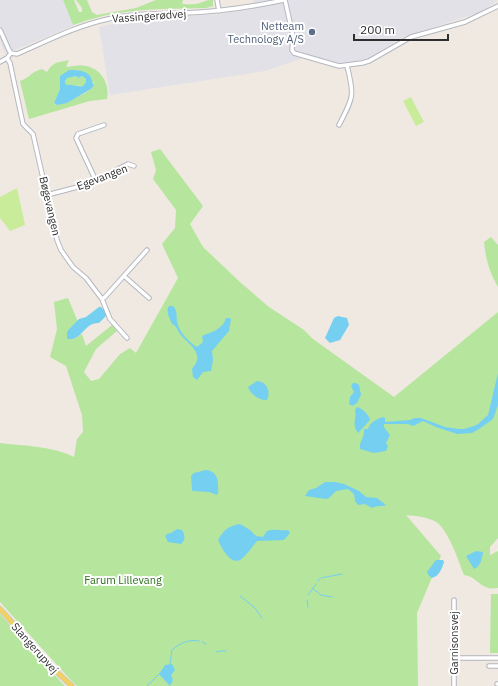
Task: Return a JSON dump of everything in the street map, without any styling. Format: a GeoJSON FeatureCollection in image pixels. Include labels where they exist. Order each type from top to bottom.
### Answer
{"type":"FeatureCollection","features":[{"type":"Feature","properties":{"kind":"main road","name":"Slangerupvej"},"geometry":{"type":"LineString","coordinates":[[0,608],[60,676],[72,686]]}},
{"type":"Feature","properties":{"kind":"street"},"geometry":{"type":"LineString","coordinates":[[217,0],[219,11]]}},
{"type":"Feature","properties":{"kind":"street"},"geometry":{"type":"LineString","coordinates":[[284,0],[293,36],[292,50],[294,53],[332,65],[347,66],[369,61],[411,37],[465,22],[498,6]]}},
{"type":"Feature","properties":{"kind":"street","name":"Vassingerødvej"},"geometry":{"type":"LineString","coordinates":[[11,52],[17,54],[63,34],[108,19],[141,15],[219,11],[284,0]]}},
{"type":"Feature","properties":{"kind":"street"},"geometry":{"type":"LineString","coordinates":[[0,30],[11,52],[7,58],[0,62]]}},
{"type":"Feature","properties":{"kind":"street","name":"Bøgevangen"},"geometry":{"type":"LineString","coordinates":[[7,58],[10,63],[23,124],[33,134],[61,250],[73,267],[86,278],[102,299],[110,319],[127,338]]}},
{"type":"Feature","properties":{"kind":"street"},"geometry":{"type":"LineString","coordinates":[[339,125],[351,103],[352,97],[351,83],[347,66]]}},
{"type":"Feature","properties":{"kind":"street"},"geometry":{"type":"LineString","coordinates":[[96,181],[76,138],[78,134],[104,125]]}},
{"type":"Feature","properties":{"kind":"street","name":"Egevangen"},"geometry":{"type":"LineString","coordinates":[[47,195],[96,181],[128,164],[134,166]]}},
{"type":"Feature","properties":{"kind":"street"},"geometry":{"type":"LineString","coordinates":[[102,299],[147,250]]}},
{"type":"Feature","properties":{"kind":"street"},"geometry":{"type":"LineString","coordinates":[[124,276],[149,298]]}},
{"type":"Feature","properties":{"kind":"street","name":"Garnisonsvej"},"geometry":{"type":"LineString","coordinates":[[454,600],[454,686]]}},
{"type":"Feature","properties":{"kind":"street"},"geometry":{"type":"LineString","coordinates":[[454,658],[498,658]]}},
{"type":"Feature","properties":{"kind":"street"},"geometry":{"type":"LineString","coordinates":[[489,666],[498,666]]}},
{"type":"Feature","properties":{"kind":"shaded area"},"geometry":{"type":"Polygon","coordinates":[[[0,0],[63,0],[73,26],[5,54],[0,41],[0,0]]]}},
{"type":"Feature","properties":{"kind":"shaded area"},"geometry":{"type":"Polygon","coordinates":[[[253,0],[498,0],[481,12],[403,37],[369,58],[352,63],[338,63],[303,58],[265,71],[110,95],[99,27],[125,21],[220,14],[254,9],[253,0]]]}},
{"type":"Feature","properties":{"kind":"green space"},"geometry":{"type":"Polygon","coordinates":[[[63,0],[74,0],[79,12],[82,12],[82,8],[76,0],[87,0],[92,12],[97,15],[136,8],[156,0],[183,0],[182,4],[198,4],[207,0],[213,0],[213,6],[206,8],[130,11],[101,16],[73,25],[63,0]]]}},
{"type":"Feature","properties":{"kind":"green space"},"geometry":{"type":"Polygon","coordinates":[[[69,60],[66,67],[84,65],[96,70],[104,78],[108,94],[107,99],[90,101],[29,119],[20,81],[38,70],[42,69],[47,72],[54,64],[69,60]],[[69,70],[60,82],[60,89],[54,103],[56,105],[89,91],[92,88],[94,83],[92,82],[90,76],[77,70],[69,70]]]}},
{"type":"Feature","properties":{"kind":"green space"},"geometry":{"type":"Polygon","coordinates":[[[76,76],[78,78],[82,76],[86,79],[87,81],[83,86],[66,85],[65,79],[76,76]]]}},
{"type":"Feature","properties":{"kind":"green space"},"geometry":{"type":"Polygon","coordinates":[[[411,97],[424,122],[416,126],[403,101],[411,97]]]}},
{"type":"Feature","properties":{"kind":"green space","name":"Farum Lillevang"},"geometry":{"type":"Polygon","coordinates":[[[160,149],[203,206],[190,224],[203,247],[269,307],[304,330],[313,339],[394,397],[498,312],[498,538],[490,547],[490,555],[498,551],[498,588],[488,588],[471,577],[464,575],[449,538],[445,531],[436,522],[417,516],[406,515],[441,556],[417,613],[418,686],[77,686],[0,602],[0,443],[47,449],[65,453],[74,457],[77,439],[83,432],[82,415],[66,366],[50,357],[57,329],[54,302],[68,298],[78,322],[71,327],[74,339],[82,334],[86,346],[112,325],[117,331],[96,349],[84,372],[91,381],[99,379],[120,354],[130,348],[136,353],[178,278],[162,244],[175,228],[176,210],[153,179],[156,170],[151,152],[160,149]]]}},
{"type":"Feature","properties":{"kind":"green space"},"geometry":{"type":"Polygon","coordinates":[[[17,188],[25,225],[10,231],[0,218],[0,197],[17,188]]]}},
{"type":"Feature","properties":{"kind":"green space"},"geometry":{"type":"Polygon","coordinates":[[[491,237],[498,245],[498,287],[490,270],[484,242],[491,237]]]}},
{"type":"Feature","properties":{"kind":"green space"},"geometry":{"type":"Polygon","coordinates":[[[491,594],[498,594],[498,653],[490,653],[491,594]]]}},
{"type":"Feature","properties":{"kind":"green space"},"geometry":{"type":"Polygon","coordinates":[[[0,614],[61,682],[65,686],[0,686],[0,614]]]}},
{"type":"Feature","properties":{"kind":"water"},"geometry":{"type":"Polygon","coordinates":[[[69,70],[83,71],[90,76],[94,85],[91,89],[67,103],[57,105],[54,103],[60,89],[60,76],[69,70]],[[76,76],[67,78],[65,81],[66,85],[83,86],[86,79],[82,76],[78,78],[76,76]]]}},
{"type":"Feature","properties":{"kind":"water"},"geometry":{"type":"Polygon","coordinates":[[[169,306],[173,306],[176,310],[178,326],[182,333],[197,347],[203,342],[202,336],[220,327],[225,322],[226,318],[231,319],[229,331],[212,351],[213,360],[211,371],[203,372],[197,380],[193,377],[192,369],[196,363],[197,355],[172,324],[168,313],[169,306]]]}},
{"type":"Feature","properties":{"kind":"water"},"geometry":{"type":"Polygon","coordinates":[[[99,307],[105,311],[107,315],[99,323],[90,325],[77,337],[67,339],[67,332],[79,319],[86,317],[99,307]]]}},
{"type":"Feature","properties":{"kind":"water"},"geometry":{"type":"Polygon","coordinates":[[[338,316],[347,318],[349,325],[340,340],[330,343],[325,338],[334,318],[338,316]]]}},
{"type":"Feature","properties":{"kind":"water"},"geometry":{"type":"Polygon","coordinates":[[[498,373],[498,405],[493,419],[472,433],[457,434],[423,421],[413,426],[408,424],[384,424],[384,427],[390,435],[386,443],[388,446],[386,451],[374,453],[360,449],[364,429],[368,429],[372,423],[383,417],[385,418],[385,422],[421,418],[445,427],[459,429],[464,429],[478,424],[488,415],[498,373]]]}},
{"type":"Feature","properties":{"kind":"water"},"geometry":{"type":"Polygon","coordinates":[[[257,381],[266,385],[269,393],[267,400],[258,398],[249,390],[248,387],[257,381]]]}},
{"type":"Feature","properties":{"kind":"water"},"geometry":{"type":"Polygon","coordinates":[[[353,383],[359,385],[361,395],[357,403],[352,406],[349,404],[350,397],[354,392],[351,386],[353,383]]]}},
{"type":"Feature","properties":{"kind":"water"},"geometry":{"type":"Polygon","coordinates":[[[357,407],[365,412],[370,420],[358,433],[355,427],[355,410],[357,407]]]}},
{"type":"Feature","properties":{"kind":"water"},"geometry":{"type":"Polygon","coordinates":[[[206,470],[214,473],[217,477],[217,495],[209,492],[192,490],[191,476],[194,473],[206,470]]]}},
{"type":"Feature","properties":{"kind":"water"},"geometry":{"type":"Polygon","coordinates":[[[325,482],[344,484],[359,491],[366,497],[377,498],[386,505],[372,508],[365,504],[358,505],[355,501],[354,494],[348,489],[336,491],[326,499],[305,496],[309,490],[316,488],[325,482]]]}},
{"type":"Feature","properties":{"kind":"water"},"geometry":{"type":"Polygon","coordinates":[[[240,524],[256,536],[263,537],[267,531],[272,530],[288,530],[290,533],[284,540],[257,541],[240,560],[236,561],[229,558],[218,540],[227,529],[240,524]]]}},
{"type":"Feature","properties":{"kind":"water"},"geometry":{"type":"Polygon","coordinates":[[[177,529],[182,530],[184,534],[183,542],[181,544],[168,542],[165,536],[177,529]]]}},
{"type":"Feature","properties":{"kind":"water"},"geometry":{"type":"Polygon","coordinates":[[[476,551],[483,552],[479,565],[474,569],[466,556],[476,551]]]}},
{"type":"Feature","properties":{"kind":"water"},"geometry":{"type":"Polygon","coordinates":[[[436,560],[443,560],[444,562],[437,576],[432,578],[427,572],[436,560]]]}},
{"type":"Feature","properties":{"kind":"water"},"geometry":{"type":"Polygon","coordinates":[[[172,664],[175,670],[171,675],[173,680],[170,686],[159,674],[165,665],[172,664]]]}},
{"type":"Feature","properties":{"kind":"waterway"},"geometry":{"type":"LineString","coordinates":[[321,578],[342,574]]}},
{"type":"Feature","properties":{"kind":"waterway"},"geometry":{"type":"LineString","coordinates":[[308,595],[316,584]]}},
{"type":"Feature","properties":{"kind":"waterway"},"geometry":{"type":"LineString","coordinates":[[312,588],[321,595],[332,597]]}},
{"type":"Feature","properties":{"kind":"waterway"},"geometry":{"type":"LineString","coordinates":[[240,596],[254,607],[262,618]]}},
{"type":"Feature","properties":{"kind":"waterway"},"geometry":{"type":"LineString","coordinates":[[307,600],[308,607]]}},
{"type":"Feature","properties":{"kind":"waterway"},"geometry":{"type":"LineString","coordinates":[[170,664],[172,650],[188,641],[199,641]]}},
{"type":"Feature","properties":{"kind":"waterway"},"geometry":{"type":"LineString","coordinates":[[202,642],[206,644]]}},
{"type":"Feature","properties":{"kind":"waterway"},"geometry":{"type":"LineString","coordinates":[[216,652],[226,651]]}},
{"type":"Feature","properties":{"kind":"waterway"},"geometry":{"type":"LineString","coordinates":[[147,686],[159,674]]}},
{"type":"Feature","properties":{"kind":"place","name":"Netteam Technology A/S"},"geometry":{"type":"Point","coordinates":[312,32]}}]}
